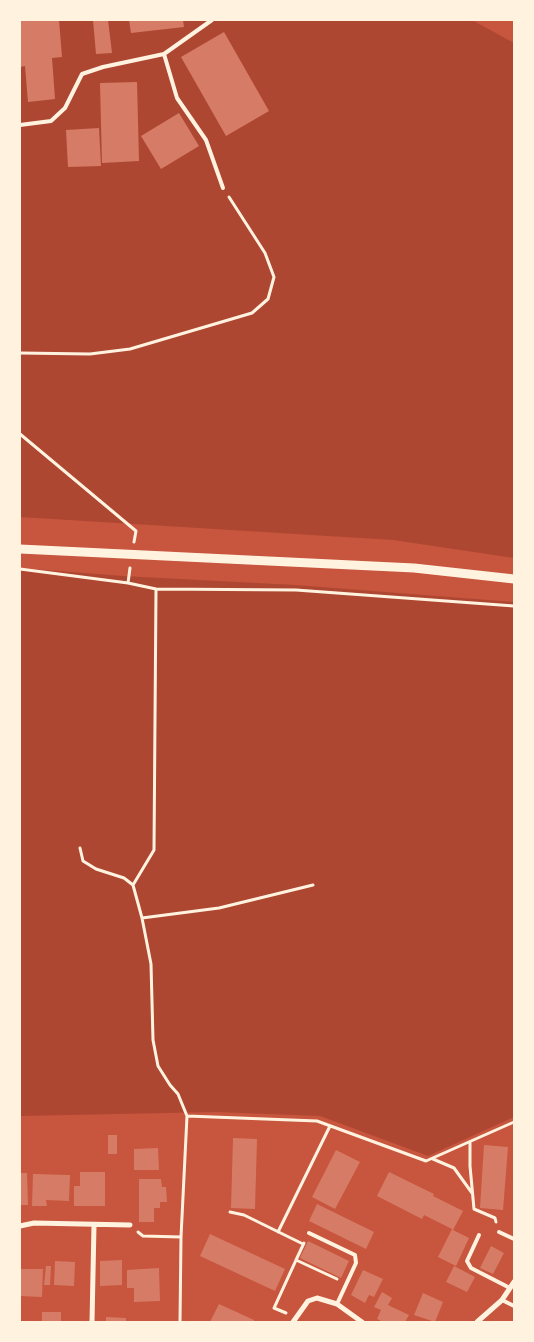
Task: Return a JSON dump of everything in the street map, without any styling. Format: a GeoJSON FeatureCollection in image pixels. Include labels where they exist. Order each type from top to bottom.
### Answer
{"type":"FeatureCollection","features":[{"type":"Feature","properties":{"kind":"street"},"geometry":{"type":"LineString","coordinates":[[20,549],[414,568],[514,579]]}},
{"type":"Feature","properties":{"kind":"street"},"geometry":{"type":"LineString","coordinates":[[20,1226],[34,1223],[130,1225]]}},
{"type":"Feature","properties":{"kind":"street"},"geometry":{"type":"LineString","coordinates":[[92,1322],[94,1225]]}},
{"type":"Feature","properties":{"kind":"street"},"geometry":{"type":"LineString","coordinates":[[477,1322],[502,1300],[514,1282]]}},
{"type":"Feature","properties":{"kind":"street"},"geometry":{"type":"LineString","coordinates":[[295,1320],[308,1301],[317,1298],[337,1304],[362,1322]]}},
{"type":"Feature","properties":{"kind":"lane"},"geometry":{"type":"LineString","coordinates":[[20,125],[51,122],[65,108],[82,74],[103,67],[164,54],[212,20]]}},
{"type":"Feature","properties":{"kind":"lane"},"geometry":{"type":"LineString","coordinates":[[164,54],[177,98],[206,140],[223,188]]}},
{"type":"Feature","properties":{"kind":"lane"},"geometry":{"type":"LineString","coordinates":[[499,1232],[514,1239]]}},
{"type":"Feature","properties":{"kind":"lane"},"geometry":{"type":"LineString","coordinates":[[309,1233],[355,1256],[356,1264],[337,1304]]}},
{"type":"Feature","properties":{"kind":"lane"},"geometry":{"type":"LineString","coordinates":[[479,1235],[467,1261],[471,1268],[510,1288]]}},
{"type":"Feature","properties":{"kind":"lane"},"geometry":{"type":"LineString","coordinates":[[502,1300],[514,1306]]}},
{"type":"Feature","properties":{"kind":"path"},"geometry":{"type":"LineString","coordinates":[[20,354],[90,354],[130,349],[252,313],[268,299],[274,277],[265,253],[223,188]]}},
{"type":"Feature","properties":{"kind":"path"},"geometry":{"type":"LineString","coordinates":[[20,434],[136,531],[128,583]]}},
{"type":"Feature","properties":{"kind":"path"},"geometry":{"type":"LineString","coordinates":[[20,569],[128,583],[156,589],[296,590],[514,606]]}},
{"type":"Feature","properties":{"kind":"path"},"geometry":{"type":"LineString","coordinates":[[133,885],[154,850],[156,589]]}},
{"type":"Feature","properties":{"kind":"path"},"geometry":{"type":"LineString","coordinates":[[80,848],[83,861],[96,869],[124,878],[133,885],[151,964],[153,1040],[158,1066],[178,1094],[187,1116],[181,1237],[180,1322]]}},
{"type":"Feature","properties":{"kind":"path"},"geometry":{"type":"LineString","coordinates":[[142,918],[219,908],[313,885]]}},
{"type":"Feature","properties":{"kind":"path"},"geometry":{"type":"LineString","coordinates":[[187,1116],[317,1121],[426,1161],[514,1122]]}},
{"type":"Feature","properties":{"kind":"path"},"geometry":{"type":"LineString","coordinates":[[278,1232],[330,1126]]}},
{"type":"Feature","properties":{"kind":"path"},"geometry":{"type":"LineString","coordinates":[[470,1142],[474,1209],[495,1218],[499,1232]]}},
{"type":"Feature","properties":{"kind":"path"},"geometry":{"type":"LineString","coordinates":[[432,1158],[454,1168],[472,1193]]}},
{"type":"Feature","properties":{"kind":"path"},"geometry":{"type":"LineString","coordinates":[[230,1212],[244,1215],[304,1244]]}},
{"type":"Feature","properties":{"kind":"path"},"geometry":{"type":"LineString","coordinates":[[130,1225],[143,1236],[181,1237]]}},
{"type":"Feature","properties":{"kind":"path"},"geometry":{"type":"LineString","coordinates":[[295,1320],[274,1308],[309,1233]]}},
{"type":"Feature","properties":{"kind":"path"},"geometry":{"type":"LineString","coordinates":[[296,1260],[347,1284]]}},
{"type":"Feature","properties":{"kind":"shaded area"},"geometry":{"type":"Polygon","coordinates":[[[20,20],[472,20],[514,43],[514,558],[393,540],[20,517],[20,20]]]}},
{"type":"Feature","properties":{"kind":"shaded area"},"geometry":{"type":"Polygon","coordinates":[[[20,568],[123,576],[295,585],[514,602],[514,1117],[428,1156],[320,1116],[216,1112],[20,1116],[20,568]]]}},
{"type":"Feature","properties":{"kind":"building"},"geometry":{"type":"Polygon","coordinates":[[[20,20],[59,20],[62,57],[52,58],[55,99],[28,102],[25,66],[20,67],[20,20]]]}},
{"type":"Feature","properties":{"kind":"building"},"geometry":{"type":"Polygon","coordinates":[[[93,20],[108,20],[112,53],[96,54],[93,20]]]}},
{"type":"Feature","properties":{"kind":"building"},"geometry":{"type":"Polygon","coordinates":[[[129,20],[183,20],[184,27],[131,33],[129,20]]]}},
{"type":"Feature","properties":{"kind":"building"},"geometry":{"type":"Polygon","coordinates":[[[224,32],[269,111],[226,136],[181,57],[224,32]]]}},
{"type":"Feature","properties":{"kind":"building"},"geometry":{"type":"Polygon","coordinates":[[[137,82],[139,161],[102,163],[100,83],[137,82]]]}},
{"type":"Feature","properties":{"kind":"building"},"geometry":{"type":"Polygon","coordinates":[[[179,113],[199,146],[161,169],[141,136],[179,113]]]}},
{"type":"Feature","properties":{"kind":"building"},"geometry":{"type":"Polygon","coordinates":[[[99,128],[101,166],[68,167],[66,130],[99,128]]]}},
{"type":"Feature","properties":{"kind":"building"},"geometry":{"type":"Polygon","coordinates":[[[108,1135],[117,1135],[117,1154],[108,1154],[108,1135]]]}},
{"type":"Feature","properties":{"kind":"building"},"geometry":{"type":"Polygon","coordinates":[[[233,1138],[257,1139],[255,1209],[231,1208],[233,1138]]]}},
{"type":"Feature","properties":{"kind":"building"},"geometry":{"type":"Polygon","coordinates":[[[484,1145],[508,1147],[503,1210],[480,1208],[484,1145]]]}},
{"type":"Feature","properties":{"kind":"building"},"geometry":{"type":"Polygon","coordinates":[[[158,1148],[159,1170],[134,1170],[134,1149],[158,1148]]]}},
{"type":"Feature","properties":{"kind":"building"},"geometry":{"type":"Polygon","coordinates":[[[336,1150],[360,1162],[335,1209],[312,1197],[336,1150]]]}},
{"type":"Feature","properties":{"kind":"building"},"geometry":{"type":"Polygon","coordinates":[[[80,1172],[105,1172],[105,1206],[74,1206],[74,1186],[80,1186],[80,1172]]]}},
{"type":"Feature","properties":{"kind":"building"},"geometry":{"type":"Polygon","coordinates":[[[389,1172],[434,1194],[433,1196],[463,1211],[453,1230],[469,1238],[456,1266],[438,1257],[452,1229],[424,1215],[422,1219],[377,1196],[389,1172]]]}},
{"type":"Feature","properties":{"kind":"building"},"geometry":{"type":"Polygon","coordinates":[[[20,1173],[27,1173],[28,1205],[20,1205],[20,1173]]]}},
{"type":"Feature","properties":{"kind":"building"},"geometry":{"type":"Polygon","coordinates":[[[33,1174],[70,1175],[69,1201],[46,1200],[47,1206],[32,1206],[33,1174]]]}},
{"type":"Feature","properties":{"kind":"building"},"geometry":{"type":"Polygon","coordinates":[[[139,1179],[161,1179],[162,1187],[166,1187],[167,1202],[160,1202],[160,1208],[154,1208],[154,1222],[139,1222],[139,1179]]]}},
{"type":"Feature","properties":{"kind":"building"},"geometry":{"type":"Polygon","coordinates":[[[317,1204],[374,1232],[366,1249],[309,1221],[317,1204]]]}},
{"type":"Feature","properties":{"kind":"building"},"geometry":{"type":"Polygon","coordinates":[[[210,1234],[285,1269],[275,1291],[200,1256],[210,1234]]]}},
{"type":"Feature","properties":{"kind":"building"},"geometry":{"type":"Polygon","coordinates":[[[308,1241],[349,1261],[341,1278],[300,1258],[308,1241]]]}},
{"type":"Feature","properties":{"kind":"building"},"geometry":{"type":"Polygon","coordinates":[[[491,1246],[504,1253],[493,1274],[480,1268],[491,1246]]]}},
{"type":"Feature","properties":{"kind":"building"},"geometry":{"type":"Polygon","coordinates":[[[122,1260],[122,1285],[100,1286],[100,1261],[122,1260]]]}},
{"type":"Feature","properties":{"kind":"building"},"geometry":{"type":"Polygon","coordinates":[[[55,1261],[75,1262],[74,1286],[54,1285],[55,1261]]]}},
{"type":"Feature","properties":{"kind":"building"},"geometry":{"type":"Polygon","coordinates":[[[46,1266],[51,1266],[50,1285],[44,1285],[46,1266]]]}},
{"type":"Feature","properties":{"kind":"building"},"geometry":{"type":"Polygon","coordinates":[[[454,1266],[475,1277],[467,1292],[446,1282],[454,1266]]]}},
{"type":"Feature","properties":{"kind":"building"},"geometry":{"type":"Polygon","coordinates":[[[159,1268],[160,1301],[134,1302],[134,1288],[127,1288],[127,1270],[159,1268]]]}},
{"type":"Feature","properties":{"kind":"building"},"geometry":{"type":"Polygon","coordinates":[[[20,1269],[43,1269],[42,1297],[20,1296],[20,1269]]]}},
{"type":"Feature","properties":{"kind":"building"},"geometry":{"type":"Polygon","coordinates":[[[363,1270],[383,1279],[374,1297],[369,1295],[365,1303],[351,1295],[363,1270]]]}},
{"type":"Feature","properties":{"kind":"building"},"geometry":{"type":"Polygon","coordinates":[[[382,1292],[392,1298],[388,1305],[409,1315],[405,1322],[383,1322],[377,1319],[381,1310],[374,1307],[382,1292]]]}},
{"type":"Feature","properties":{"kind":"building"},"geometry":{"type":"Polygon","coordinates":[[[423,1293],[443,1302],[435,1322],[414,1315],[423,1293]]]}},
{"type":"Feature","properties":{"kind":"building"},"geometry":{"type":"Polygon","coordinates":[[[219,1304],[254,1320],[254,1322],[210,1322],[219,1304]]]}},
{"type":"Feature","properties":{"kind":"building"},"geometry":{"type":"Polygon","coordinates":[[[42,1312],[61,1312],[61,1322],[42,1322],[42,1312]]]}},
{"type":"Feature","properties":{"kind":"building"},"geometry":{"type":"Polygon","coordinates":[[[106,1317],[126,1318],[126,1322],[106,1322],[106,1317]]]}}]}
